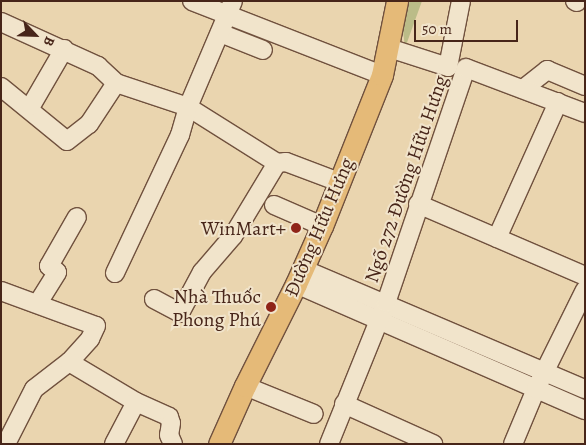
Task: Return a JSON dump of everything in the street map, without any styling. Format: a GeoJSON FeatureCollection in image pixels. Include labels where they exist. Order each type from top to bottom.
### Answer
{"type":"FeatureCollection","features":[{"type":"Feature","properties":{"kind":"main road","name":"Đường Hữu Hưng"},"geometry":{"type":"LineString","coordinates":[[219,444],[322,226],[382,75],[397,1]]}},
{"type":"Feature","properties":{"kind":"street"},"geometry":{"type":"LineString","coordinates":[[192,1],[230,8],[382,75]]}},
{"type":"Feature","properties":{"kind":"street"},"geometry":{"type":"LineString","coordinates":[[389,48],[448,67],[461,1]]}},
{"type":"Feature","properties":{"kind":"street"},"geometry":{"type":"LineString","coordinates":[[114,273],[180,136],[188,107],[230,8]]}},
{"type":"Feature","properties":{"kind":"street"},"geometry":{"type":"LineString","coordinates":[[1,22],[98,66],[116,83],[188,107],[277,163],[286,162],[339,182]]}},
{"type":"Feature","properties":{"kind":"street"},"geometry":{"type":"LineString","coordinates":[[220,34],[263,50]]}},
{"type":"Feature","properties":{"kind":"street"},"geometry":{"type":"LineString","coordinates":[[31,106],[64,49]]}},
{"type":"Feature","properties":{"kind":"street","name":"Ngõ 272 Đường Hữu Hưng"},"geometry":{"type":"LineString","coordinates":[[329,444],[382,311],[466,68],[523,88]]}},
{"type":"Feature","properties":{"kind":"street"},"geometry":{"type":"LineString","coordinates":[[523,88],[547,70],[585,86]]}},
{"type":"Feature","properties":{"kind":"street"},"geometry":{"type":"LineString","coordinates":[[1,87],[67,140],[89,124],[116,83]]}},
{"type":"Feature","properties":{"kind":"street"},"geometry":{"type":"LineString","coordinates":[[523,88],[585,113]]}},
{"type":"Feature","properties":{"kind":"street"},"geometry":{"type":"LineString","coordinates":[[496,238],[558,102]]}},
{"type":"Feature","properties":{"kind":"street"},"geometry":{"type":"LineString","coordinates":[[154,300],[180,313],[202,272],[233,236],[277,163]]}},
{"type":"Feature","properties":{"kind":"street"},"geometry":{"type":"LineString","coordinates":[[418,204],[585,276]]}},
{"type":"Feature","properties":{"kind":"street"},"geometry":{"type":"LineString","coordinates":[[274,205],[322,226]]}},
{"type":"Feature","properties":{"kind":"street"},"geometry":{"type":"LineString","coordinates":[[38,303],[57,272],[49,266],[78,217]]}},
{"type":"Feature","properties":{"kind":"street","name":"Ngõ 272 Đường Hữu Hưng"},"geometry":{"type":"LineString","coordinates":[[300,276],[382,311]]}},
{"type":"Feature","properties":{"kind":"street"},"geometry":{"type":"LineString","coordinates":[[513,444],[536,389],[585,290]]}},
{"type":"Feature","properties":{"kind":"street"},"geometry":{"type":"LineString","coordinates":[[1,291],[38,303],[96,326],[90,339],[70,362],[34,389],[6,444]]}},
{"type":"Feature","properties":{"kind":"street"},"geometry":{"type":"LineString","coordinates":[[382,311],[585,389]]}},
{"type":"Feature","properties":{"kind":"street"},"geometry":{"type":"LineString","coordinates":[[382,311],[536,389],[585,410]]}},
{"type":"Feature","properties":{"kind":"street"},"geometry":{"type":"LineString","coordinates":[[70,362],[136,402],[168,417],[171,423],[169,435],[174,444]]}},
{"type":"Feature","properties":{"kind":"street"},"geometry":{"type":"LineString","coordinates":[[245,386],[314,414]]}},
{"type":"Feature","properties":{"kind":"street"},"geometry":{"type":"LineString","coordinates":[[114,444],[136,402]]}},
{"type":"Feature","properties":{"kind":"street"},"geometry":{"type":"LineString","coordinates":[[344,404],[433,444]]}},
{"type":"Feature","properties":{"kind":"green space"},"geometry":{"type":"Polygon","coordinates":[[[403,1],[422,1],[405,48],[403,30],[403,1]]]}},
{"type":"Feature","properties":{"kind":"place","name":"WinMart+"},"geometry":{"type":"Point","coordinates":[296,228]}},
{"type":"Feature","properties":{"kind":"place","name":"Nhà Thuốc Phong Phú"},"geometry":{"type":"Point","coordinates":[271,307]}}]}
